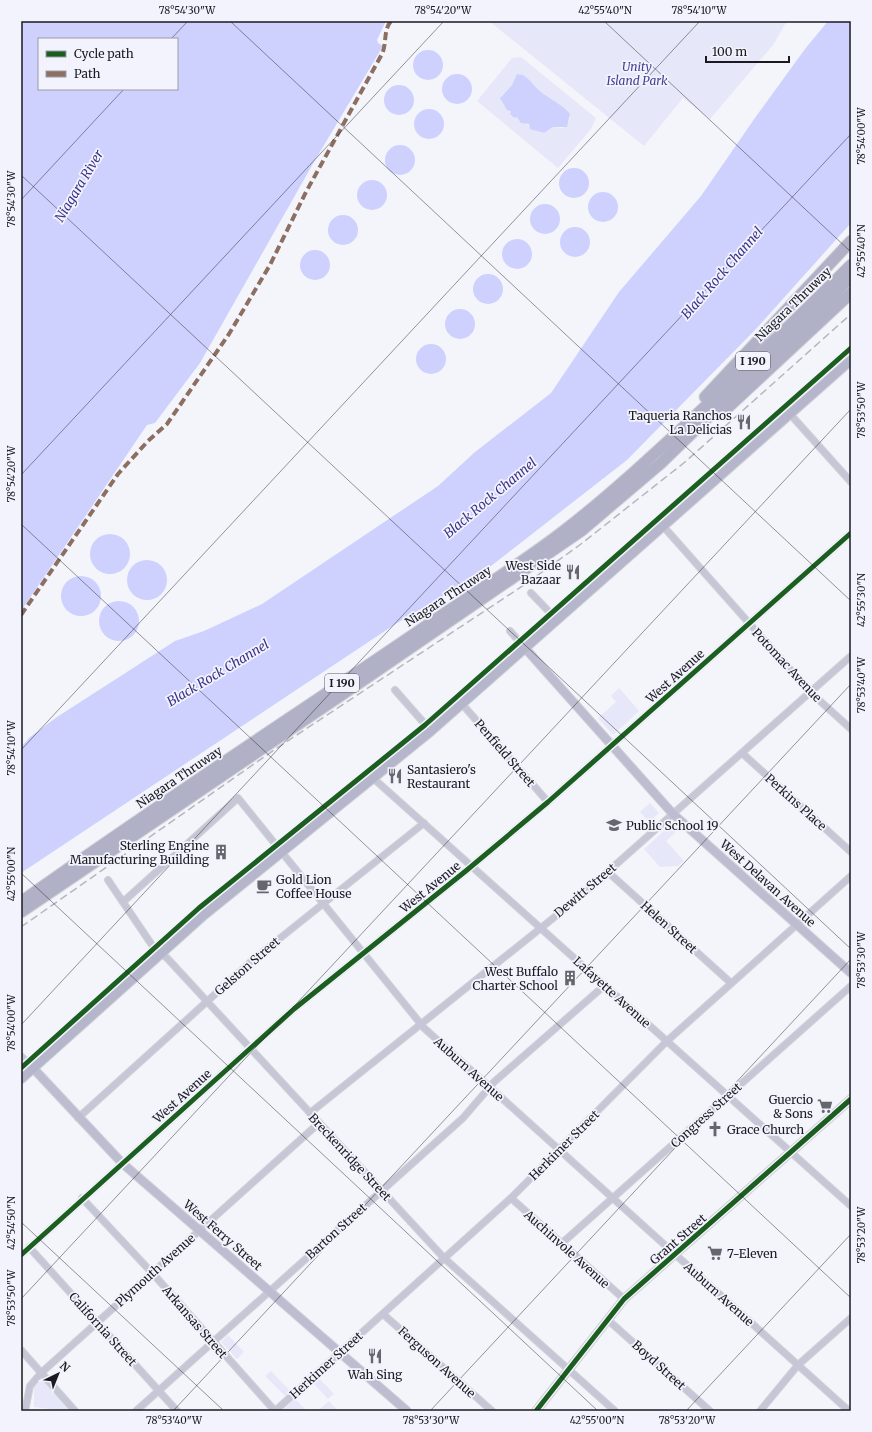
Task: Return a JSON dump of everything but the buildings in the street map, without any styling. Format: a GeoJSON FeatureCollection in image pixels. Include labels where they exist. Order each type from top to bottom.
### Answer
{"type":"FeatureCollection","features":[{"type":"Feature","properties":{"kind":"highway"},"geometry":{"type":"LineString","coordinates":[[658,458],[736,364],[851,241]]}},
{"type":"Feature","properties":{"kind":"highway","name":"Niagara Thruway"},"geometry":{"type":"LineString","coordinates":[[21,902],[93,850],[460,602],[498,579],[566,530],[658,458],[851,265]]}},
{"type":"Feature","properties":{"kind":"highway","name":"Niagara Thruway"},"geometry":{"type":"LineString","coordinates":[[21,912],[574,535],[824,305],[851,277]]}},
{"type":"Feature","properties":{"kind":"highway"},"geometry":{"type":"LineString","coordinates":[[658,458],[734,403],[851,293]]}},
{"type":"Feature","properties":{"kind":"main road"},"geometry":{"type":"LineString","coordinates":[[21,1079],[204,915],[431,731],[851,360]]}},
{"type":"Feature","properties":{"kind":"street"},"geometry":{"type":"LineString","coordinates":[[790,414],[851,482]]}},
{"type":"Feature","properties":{"kind":"street","name":"Potomac Avenue"},"geometry":{"type":"LineString","coordinates":[[663,526],[810,692],[851,729]]}},
{"type":"Feature","properties":{"kind":"street","name":"West Avenue"},"geometry":{"type":"LineString","coordinates":[[21,1255],[82,1198],[294,1009],[472,866],[548,802],[851,533]]}},
{"type":"Feature","properties":{"kind":"street"},"geometry":{"type":"LineString","coordinates":[[531,593],[557,620]]}},
{"type":"Feature","properties":{"kind":"street","name":"West Delavan Avenue"},"geometry":{"type":"LineString","coordinates":[[510,631],[673,814],[851,973]]}},
{"type":"Feature","properties":{"kind":"street","name":"Dewitt Street"},"geometry":{"type":"LineString","coordinates":[[310,1113],[541,928],[608,872],[851,656]]}},
{"type":"Feature","properties":{"kind":"street"},"geometry":{"type":"LineString","coordinates":[[395,690],[431,731]]}},
{"type":"Feature","properties":{"kind":"street","name":"Penfield Street"},"geometry":{"type":"LineString","coordinates":[[462,704],[548,802]]}},
{"type":"Feature","properties":{"kind":"street","name":"Perkins Place"},"geometry":{"type":"LineString","coordinates":[[742,752],[851,852]]}},
{"type":"Feature","properties":{"kind":"street","name":"Lafayette Avenue"},"geometry":{"type":"LineString","coordinates":[[374,778],[851,1206]]}},
{"type":"Feature","properties":{"kind":"street","name":"Auburn Avenue"},"geometry":{"type":"LineString","coordinates":[[123,902],[238,798],[421,1024],[849,1411]]}},
{"type":"Feature","properties":{"kind":"street","name":"Gelston Street"},"geometry":{"type":"LineString","coordinates":[[78,1118],[254,959],[424,823]]}},
{"type":"Feature","properties":{"kind":"street","name":"Helen Street"},"geometry":{"type":"LineString","coordinates":[[608,872],[731,983]]}},
{"type":"Feature","properties":{"kind":"street","name":"Herkimer Street"},"geometry":{"type":"LineString","coordinates":[[275,1411],[511,1198],[667,1041],[851,876]]}},
{"type":"Feature","properties":{"kind":"street","name":"Breckenridge Street"},"geometry":{"type":"LineString","coordinates":[[108,880],[154,948],[250,1048],[444,1258],[615,1411]]}},
{"type":"Feature","properties":{"kind":"street","name":"Barton Street"},"geometry":{"type":"LineString","coordinates":[[136,1411],[463,1118],[490,1087],[604,985]]}},
{"type":"Feature","properties":{"kind":"street","name":"Congress Street"},"geometry":{"type":"LineString","coordinates":[[561,1244],[851,986]]}},
{"type":"Feature","properties":{"kind":"street"},"geometry":{"type":"LineString","coordinates":[[21,1056],[33,1068]]}},
{"type":"Feature","properties":{"kind":"street","name":"West Ferry Street"},"geometry":{"type":"LineString","coordinates":[[33,1068],[78,1118],[122,1163],[406,1411]]}},
{"type":"Feature","properties":{"kind":"street","name":"Grant Street"},"geometry":{"type":"LineString","coordinates":[[536,1411],[624,1299],[851,1099]]}},
{"type":"Feature","properties":{"kind":"street","name":"Plymouth Avenue"},"geometry":{"type":"LineString","coordinates":[[25,1411],[30,1386],[41,1373],[319,1123]]}},
{"type":"Feature","properties":{"kind":"street","name":"Arkansas Street"},"geometry":{"type":"LineString","coordinates":[[82,1198],[152,1273],[275,1411]]}},
{"type":"Feature","properties":{"kind":"street","name":"Auchinvole Avenue"},"geometry":{"type":"LineString","coordinates":[[511,1198],[624,1299]]}},
{"type":"Feature","properties":{"kind":"street","name":"California Street"},"geometry":{"type":"LineString","coordinates":[[29,1247],[177,1411]]}},
{"type":"Feature","properties":{"kind":"street","name":"Ferguson Avenue"},"geometry":{"type":"LineString","coordinates":[[383,1314],[492,1411]]}},
{"type":"Feature","properties":{"kind":"street"},"geometry":{"type":"LineString","coordinates":[[760,1411],[798,1365],[851,1318]]}},
{"type":"Feature","properties":{"kind":"street","name":"Boyd Street"},"geometry":{"type":"LineString","coordinates":[[608,1320],[710,1411]]}},
{"type":"Feature","properties":{"kind":"street"},"geometry":{"type":"LineString","coordinates":[[21,1350],[75,1411]]}},
{"type":"Feature","properties":{"kind":"green space","name":"Unity Island Park"},"geometry":{"type":"Polygon","coordinates":[[[489,21],[787,21],[773,45],[710,119],[683,98],[644,146],[489,21]]]}},
{"type":"Feature","properties":{"kind":"green space"},"geometry":{"type":"Polygon","coordinates":[[[521,57],[596,118],[591,129],[558,168],[477,101],[512,58],[521,57]],[[517,74],[512,85],[501,96],[503,103],[511,111],[510,114],[514,118],[517,117],[534,129],[544,133],[553,127],[563,128],[568,124],[570,117],[527,78],[517,74]]]}},
{"type":"Feature","properties":{"kind":"green space"},"geometry":{"type":"Polygon","coordinates":[[[619,688],[639,711],[613,735],[598,718],[616,702],[611,696],[619,688]]]}},
{"type":"Feature","properties":{"kind":"green space"},"geometry":{"type":"Polygon","coordinates":[[[650,803],[659,813],[649,822],[640,812],[650,803]]]}},
{"type":"Feature","properties":{"kind":"green space"},"geometry":{"type":"Polygon","coordinates":[[[673,823],[679,829],[666,841],[684,861],[678,866],[660,867],[644,849],[673,823]]]}},
{"type":"Feature","properties":{"kind":"green space"},"geometry":{"type":"Polygon","coordinates":[[[543,971],[549,973],[534,990],[532,984],[535,976],[543,971]]]}},
{"type":"Feature","properties":{"kind":"green space"},"geometry":{"type":"Polygon","coordinates":[[[228,1335],[244,1352],[237,1359],[221,1342],[228,1335]]]}},
{"type":"Feature","properties":{"kind":"green space"},"geometry":{"type":"Polygon","coordinates":[[[271,1371],[290,1391],[285,1396],[265,1376],[271,1371]]]}},
{"type":"Feature","properties":{"kind":"green space"},"geometry":{"type":"Polygon","coordinates":[[[318,1377],[334,1394],[328,1399],[312,1382],[318,1377]]]}},
{"type":"Feature","properties":{"kind":"green space"},"geometry":{"type":"Polygon","coordinates":[[[42,1380],[69,1411],[34,1407],[34,1387],[42,1380]]]}},
{"type":"Feature","properties":{"kind":"green space"},"geometry":{"type":"Polygon","coordinates":[[[295,1399],[307,1411],[283,1411],[283,1410],[295,1399]]]}},
{"type":"Feature","properties":{"kind":"green space"},"geometry":{"type":"Polygon","coordinates":[[[329,1401],[338,1411],[317,1411],[329,1401]]]}},
{"type":"Feature","properties":{"kind":"water","name":"Niagara River"},"geometry":{"type":"Polygon","coordinates":[[[21,21],[386,21],[377,40],[378,43],[383,46],[314,162],[200,363],[155,423],[147,425],[21,611],[21,21]]]}},
{"type":"Feature","properties":{"kind":"water","name":"Black Rock Channel"},"geometry":{"type":"Polygon","coordinates":[[[828,21],[851,21],[851,223],[756,329],[627,460],[482,573],[397,623],[21,873],[21,747],[30,737],[57,717],[175,641],[204,631],[262,604],[438,486],[475,452],[551,393],[619,292],[701,196],[757,115],[805,49],[828,21]]]}},
{"type":"Feature","properties":{"kind":"water"},"geometry":{"type":"Polygon","coordinates":[[[428,50],[439,54],[443,65],[439,76],[428,80],[417,76],[413,65],[417,54],[428,50]]]}},
{"type":"Feature","properties":{"kind":"water"},"geometry":{"type":"Polygon","coordinates":[[[457,74],[468,78],[472,89],[468,100],[457,104],[446,100],[442,89],[446,78],[457,74]]]}},
{"type":"Feature","properties":{"kind":"water"},"geometry":{"type":"Polygon","coordinates":[[[517,74],[523,75],[547,97],[567,110],[570,114],[567,127],[553,127],[544,133],[530,129],[529,124],[521,123],[517,117],[514,118],[510,114],[511,111],[507,110],[500,98],[512,85],[517,74]]]}},
{"type":"Feature","properties":{"kind":"water"},"geometry":{"type":"Polygon","coordinates":[[[399,85],[410,89],[414,100],[410,111],[399,115],[388,111],[384,100],[388,89],[399,85]]]}},
{"type":"Feature","properties":{"kind":"water"},"geometry":{"type":"Polygon","coordinates":[[[429,109],[440,113],[444,124],[440,135],[429,139],[418,135],[414,124],[418,113],[429,109]]]}},
{"type":"Feature","properties":{"kind":"water"},"geometry":{"type":"Polygon","coordinates":[[[400,145],[411,149],[415,160],[411,171],[400,175],[389,171],[385,160],[389,149],[400,145]]]}},
{"type":"Feature","properties":{"kind":"water"},"geometry":{"type":"Polygon","coordinates":[[[574,168],[585,172],[589,183],[585,194],[574,198],[563,194],[559,183],[563,172],[574,168]]]}},
{"type":"Feature","properties":{"kind":"water"},"geometry":{"type":"Polygon","coordinates":[[[372,180],[383,184],[387,195],[383,206],[372,210],[361,206],[357,195],[361,184],[372,180]]]}},
{"type":"Feature","properties":{"kind":"water"},"geometry":{"type":"Polygon","coordinates":[[[603,192],[614,196],[618,207],[614,218],[603,222],[592,218],[588,207],[592,196],[603,192]]]}},
{"type":"Feature","properties":{"kind":"water"},"geometry":{"type":"Polygon","coordinates":[[[545,204],[556,208],[560,219],[556,230],[545,234],[534,230],[530,219],[534,208],[545,204]]]}},
{"type":"Feature","properties":{"kind":"water"},"geometry":{"type":"Polygon","coordinates":[[[343,215],[354,219],[358,230],[354,241],[343,245],[332,241],[328,230],[332,219],[343,215]]]}},
{"type":"Feature","properties":{"kind":"water"},"geometry":{"type":"Polygon","coordinates":[[[575,227],[586,231],[590,242],[586,253],[575,257],[564,253],[560,242],[564,231],[575,227]]]}},
{"type":"Feature","properties":{"kind":"water"},"geometry":{"type":"Polygon","coordinates":[[[517,239],[528,243],[532,254],[528,265],[517,269],[506,265],[502,254],[506,243],[517,239]]]}},
{"type":"Feature","properties":{"kind":"water"},"geometry":{"type":"Polygon","coordinates":[[[315,250],[326,254],[330,265],[326,276],[315,280],[304,276],[300,265],[304,254],[315,250]]]}},
{"type":"Feature","properties":{"kind":"water"},"geometry":{"type":"Polygon","coordinates":[[[488,274],[499,278],[503,289],[499,300],[488,304],[477,300],[473,289],[477,278],[488,274]]]}},
{"type":"Feature","properties":{"kind":"water"},"geometry":{"type":"Polygon","coordinates":[[[460,309],[471,313],[475,324],[471,335],[460,339],[449,335],[445,324],[449,313],[460,309]]]}},
{"type":"Feature","properties":{"kind":"water"},"geometry":{"type":"Polygon","coordinates":[[[431,344],[442,348],[446,359],[442,370],[431,374],[420,370],[416,359],[420,348],[431,344]]]}},
{"type":"Feature","properties":{"kind":"water"},"geometry":{"type":"Polygon","coordinates":[[[110,534],[121,537],[127,543],[130,554],[127,565],[121,571],[110,574],[99,571],[93,565],[90,554],[93,543],[99,537],[110,534]]]}},
{"type":"Feature","properties":{"kind":"water"},"geometry":{"type":"Polygon","coordinates":[[[147,560],[155,562],[161,566],[165,572],[167,580],[165,588],[161,594],[155,598],[147,600],[139,598],[133,594],[129,588],[127,580],[129,572],[133,566],[139,562],[147,560]]]}},
{"type":"Feature","properties":{"kind":"water"},"geometry":{"type":"Polygon","coordinates":[[[81,576],[92,579],[98,585],[101,596],[98,607],[92,613],[81,616],[70,613],[64,607],[61,596],[64,585],[70,579],[81,576]]]}},
{"type":"Feature","properties":{"kind":"water"},"geometry":{"type":"Polygon","coordinates":[[[119,601],[127,603],[133,607],[137,613],[139,621],[137,629],[133,635],[127,639],[119,641],[111,639],[105,635],[101,629],[99,621],[101,613],[105,607],[111,603],[119,601]]]}},
{"type":"Feature","properties":{"kind":"railway"},"geometry":{"type":"LineString","coordinates":[[21,927],[274,750],[524,585],[581,544],[685,462],[851,314]]}},
{"type":"Feature","properties":{"kind":"marked path"},"geometry":{"type":"LineString","coordinates":[[21,615],[118,474],[148,441],[167,424],[229,334],[270,265],[306,192],[382,54],[387,29],[391,21]]}},
{"type":"Feature","properties":{"kind":"cycle path"},"geometry":{"type":"LineString","coordinates":[[21,1068],[199,908],[425,725],[851,348]]}},
{"type":"Feature","properties":{"kind":"cycle path"},"geometry":{"type":"LineString","coordinates":[[21,1255],[294,1009],[467,870],[548,802],[851,533]]}},
{"type":"Feature","properties":{"kind":"cycle path"},"geometry":{"type":"LineString","coordinates":[[536,1411],[624,1299],[851,1099]]}},
{"type":"Feature","properties":{"kind":"place","name":"Taqueria Ranchos La Delicias"},"geometry":{"type":"Point","coordinates":[744,422]}},
{"type":"Feature","properties":{"kind":"place","name":"West Side Bazaar"},"geometry":{"type":"Point","coordinates":[573,572]}},
{"type":"Feature","properties":{"kind":"place","name":"Santasiero's Restaurant"},"geometry":{"type":"Point","coordinates":[395,776]}},
{"type":"Feature","properties":{"kind":"place","name":"Public School 19"},"geometry":{"type":"Point","coordinates":[614,825]}},
{"type":"Feature","properties":{"kind":"place","name":"Sterling Engine Manufacturing Building"},"geometry":{"type":"Point","coordinates":[221,852]}},
{"type":"Feature","properties":{"kind":"place","name":"Gold Lion Coffee House"},"geometry":{"type":"Point","coordinates":[264,886]}},
{"type":"Feature","properties":{"kind":"place","name":"West Buffalo Charter School"},"geometry":{"type":"Point","coordinates":[570,978]}},
{"type":"Feature","properties":{"kind":"place","name":"Guercio & Sons"},"geometry":{"type":"Point","coordinates":[825,1106]}},
{"type":"Feature","properties":{"kind":"place","name":"Grace Church"},"geometry":{"type":"Point","coordinates":[715,1129]}},
{"type":"Feature","properties":{"kind":"place","name":"7-Eleven"},"geometry":{"type":"Point","coordinates":[715,1253]}},
{"type":"Feature","properties":{"kind":"place","name":"Wah Sing"},"geometry":{"type":"Point","coordinates":[375,1356]}}]}
